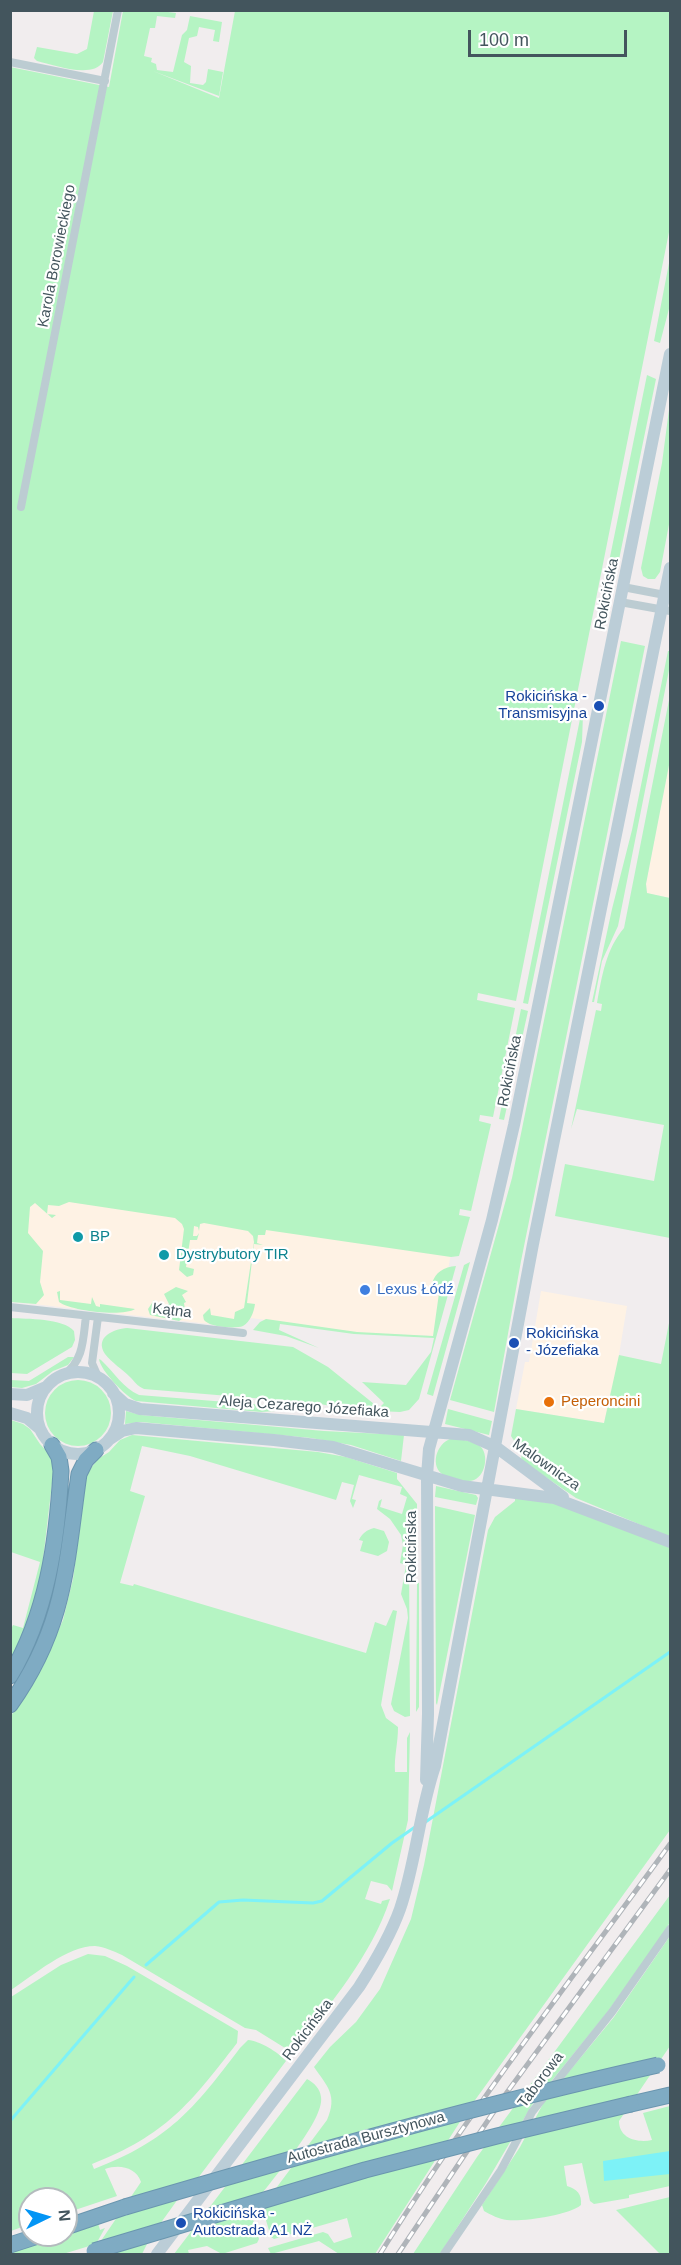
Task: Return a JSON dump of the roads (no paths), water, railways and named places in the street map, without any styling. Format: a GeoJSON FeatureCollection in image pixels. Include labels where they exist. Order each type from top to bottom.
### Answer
{"type":"FeatureCollection","features":[{"type":"Feature","properties":{"kind":"highway"},"geometry":{"type":"LineString","coordinates":[[10,1676],[35,1628],[50,1569],[61,1471],[59,1457],[52,1445]]}},
{"type":"Feature","properties":{"kind":"highway"},"geometry":{"type":"LineString","coordinates":[[10,1705],[30,1676],[53,1625],[67,1570],[79,1474],[86,1460],[96,1450]]}},
{"type":"Feature","properties":{"kind":"highway","name":"Autostrada Bursztynowa"},"geometry":{"type":"LineString","coordinates":[[78,2223],[315,2151],[573,2084],[664,2064]]}},
{"type":"Feature","properties":{"kind":"highway","name":"Autostrada Bursztynowa"},"geometry":{"type":"LineString","coordinates":[[88,2253],[364,2170],[670,2095]]}},
{"type":"Feature","properties":{"kind":"main road","name":"Rokicińska"},"geometry":{"type":"LineString","coordinates":[[425,1796],[428,1714],[427,1476],[434,1431],[492,1220],[510,1144],[670,354]]}},
{"type":"Feature","properties":{"kind":"main road","name":"Rokicińska"},"geometry":{"type":"LineString","coordinates":[[157,2254],[374,1964],[400,1910],[425,1796],[437,1755],[533,1244],[666,611],[670,568]]}},
{"type":"Feature","properties":{"kind":"main road"},"geometry":{"type":"LineString","coordinates":[[10,1394],[34,1393],[64,1376],[78,1372],[99,1379],[113,1393],[119,1413],[116,1428],[110,1439]]}},
{"type":"Feature","properties":{"kind":"main road"},"geometry":{"type":"LineString","coordinates":[[41,1430],[37,1407],[47,1386]]}},
{"type":"Feature","properties":{"kind":"main road","name":"Aleja Cezarego Józefiaka"},"geometry":{"type":"LineString","coordinates":[[113,1393],[125,1404],[140,1409],[322,1425],[434,1431],[469,1435],[496,1447]]}},
{"type":"Feature","properties":{"kind":"main road"},"geometry":{"type":"LineString","coordinates":[[10,1413],[27,1418],[41,1430],[52,1445],[71,1453],[79,1454],[96,1450],[122,1431],[136,1428],[305,1443],[359,1454],[462,1486],[488,1490]]}},
{"type":"Feature","properties":{"kind":"main road","name":"Malownicza"},"geometry":{"type":"LineString","coordinates":[[496,1447],[555,1492],[580,1506]]}},
{"type":"Feature","properties":{"kind":"main road","name":"Malownicza"},"geometry":{"type":"LineString","coordinates":[[488,1490],[542,1495],[580,1506],[670,1542]]}},
{"type":"Feature","properties":{"kind":"street","name":"Karola Borowieckiego"},"geometry":{"type":"LineString","coordinates":[[21,507],[118,10]]}},
{"type":"Feature","properties":{"kind":"street"},"geometry":{"type":"LineString","coordinates":[[10,62],[105,81]]}},
{"type":"Feature","properties":{"kind":"street"},"geometry":{"type":"LineString","coordinates":[[623,586],[668,596]]}},
{"type":"Feature","properties":{"kind":"street"},"geometry":{"type":"LineString","coordinates":[[620,602],[666,611]]}},
{"type":"Feature","properties":{"kind":"street","name":"Kątna"},"geometry":{"type":"LineString","coordinates":[[10,1307],[243,1333]]}},
{"type":"Feature","properties":{"kind":"street"},"geometry":{"type":"LineString","coordinates":[[64,1376],[80,1357],[86,1316]]}},
{"type":"Feature","properties":{"kind":"street"},"geometry":{"type":"LineString","coordinates":[[98,1317],[92,1363],[99,1379]]}},
{"type":"Feature","properties":{"kind":"street","name":"Taborowa"},"geometry":{"type":"LineString","coordinates":[[444,2254],[501,2170],[532,2112],[612,2012],[670,1929]]}},
{"type":"Feature","properties":{"kind":"water"},"geometry":{"type":"Polygon","coordinates":[[[670,2151],[670,2174],[604,2181],[603,2161],[670,2151]]]}},
{"type":"Feature","properties":{"kind":"waterway"},"geometry":{"type":"LineString","coordinates":[[424,1823],[670,1652]]}},
{"type":"Feature","properties":{"kind":"waterway"},"geometry":{"type":"LineString","coordinates":[[146,1965],[219,1902],[243,1900],[313,1903],[322,1901],[392,1843],[415,1827]]}},
{"type":"Feature","properties":{"kind":"waterway"},"geometry":{"type":"LineString","coordinates":[[10,2121],[134,1977]]}},
{"type":"Feature","properties":{"kind":"railway"},"geometry":{"type":"LineString","coordinates":[[380,2254],[485,2097],[670,1844]]}},
{"type":"Feature","properties":{"kind":"railway"},"geometry":{"type":"LineString","coordinates":[[398,2254],[505,2095],[670,1870]]}},
{"type":"Feature","properties":{"kind":"place","name":"Rokicińska - Transmisyjna"},"geometry":{"type":"Point","coordinates":[599,706]}},
{"type":"Feature","properties":{"kind":"place","name":"BP"},"geometry":{"type":"Point","coordinates":[78,1237]}},
{"type":"Feature","properties":{"kind":"place","name":"Dystrybutory TIR"},"geometry":{"type":"Point","coordinates":[164,1255]}},
{"type":"Feature","properties":{"kind":"place","name":"Lexus Łódź"},"geometry":{"type":"Point","coordinates":[365,1290]}},
{"type":"Feature","properties":{"kind":"place","name":"Rokicińska - Józefiaka"},"geometry":{"type":"Point","coordinates":[514,1343]}},
{"type":"Feature","properties":{"kind":"place","name":"Peperoncini"},"geometry":{"type":"Point","coordinates":[549,1402]}},
{"type":"Feature","properties":{"kind":"place","name":"Rokicińska - Autostrada A1 NŻ"},"geometry":{"type":"Point","coordinates":[181,2223]}}]}
